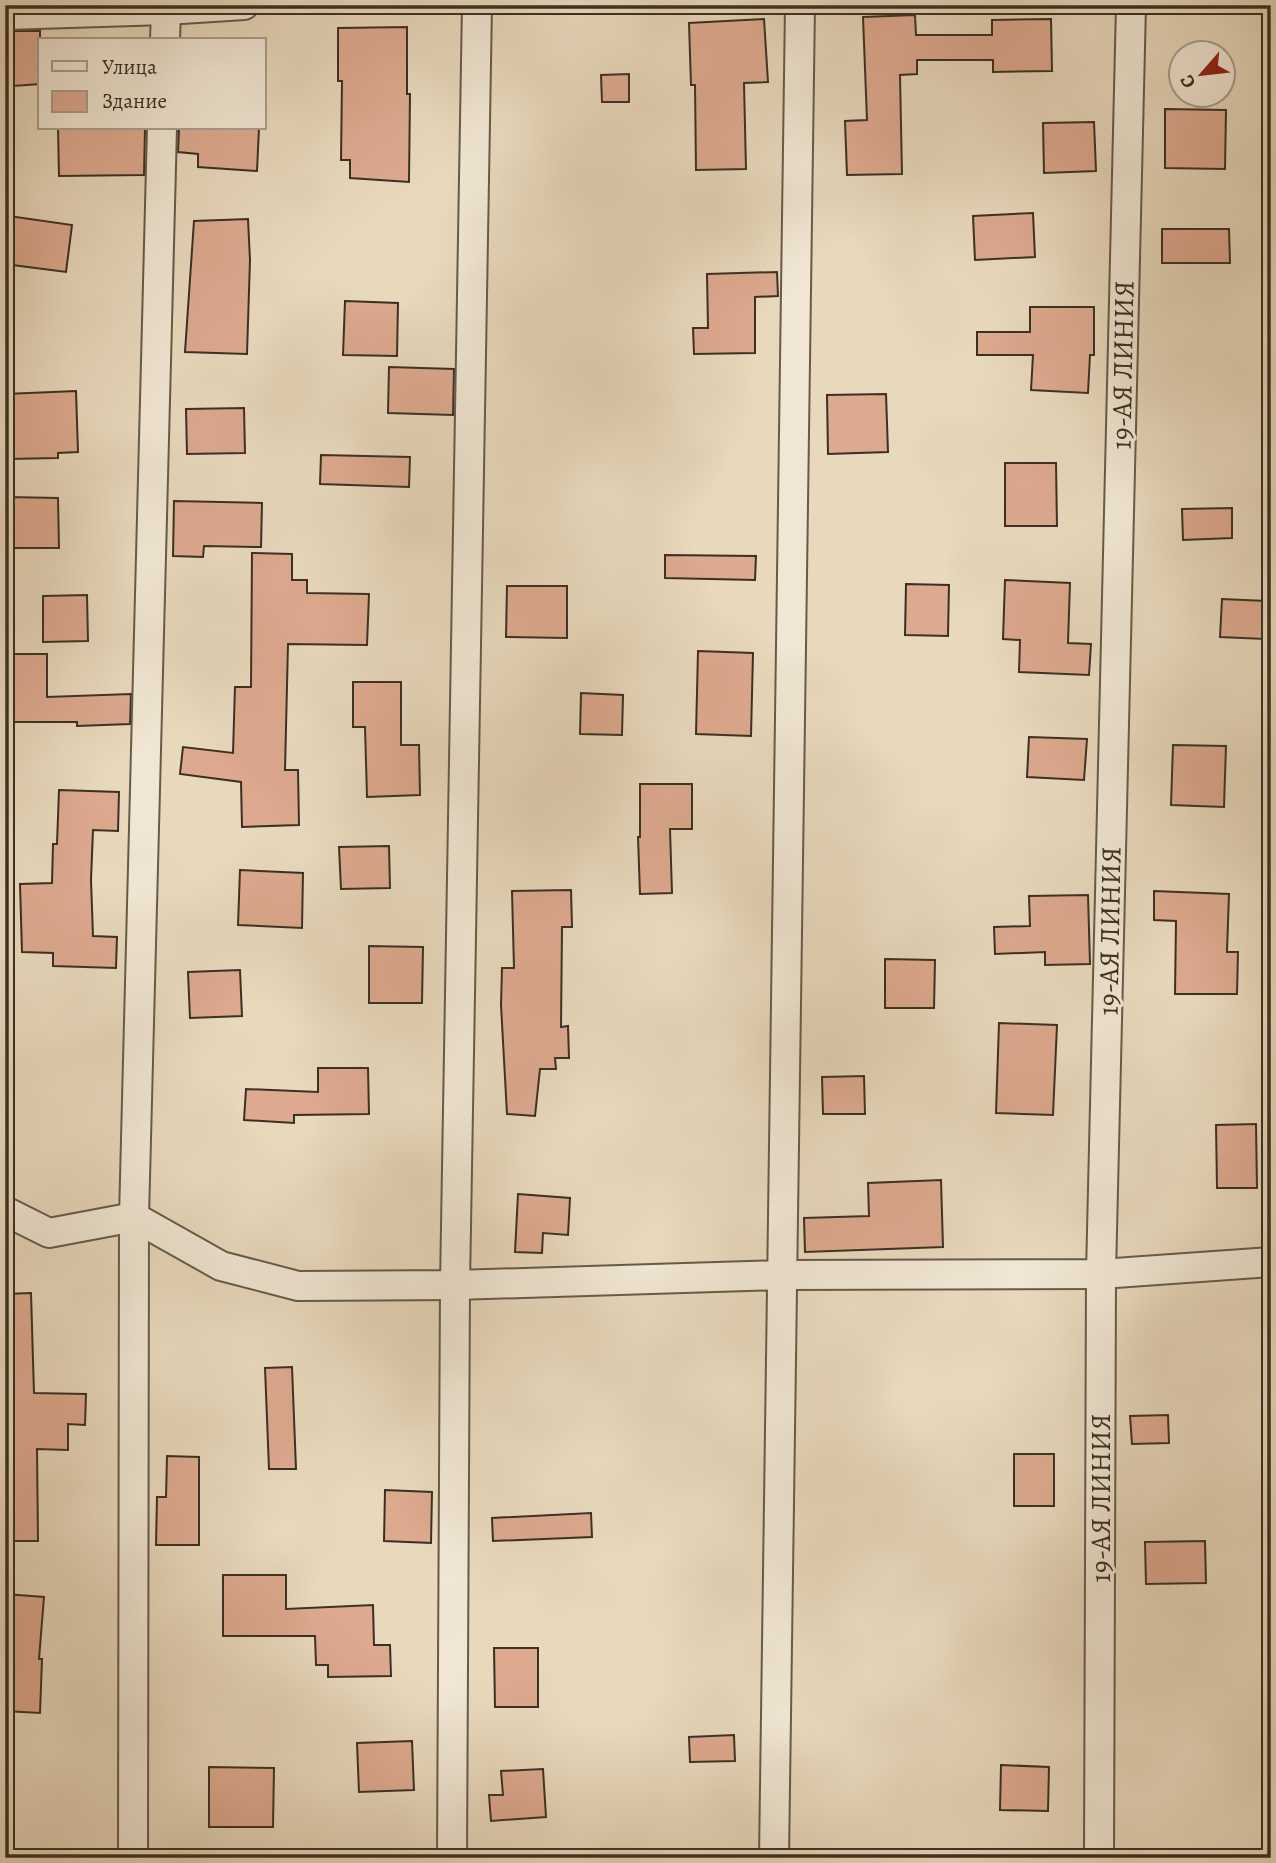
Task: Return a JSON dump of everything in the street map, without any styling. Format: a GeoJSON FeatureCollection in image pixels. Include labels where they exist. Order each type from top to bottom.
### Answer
{"type":"FeatureCollection","features":[{"type":"Feature","properties":{"kind":"street"},"geometry":{"type":"LineString","coordinates":[[5,15],[244,5]]}},
{"type":"Feature","properties":{"kind":"street"},"geometry":{"type":"LineString","coordinates":[[452,1858],[455,1285],[477,5]]}},
{"type":"Feature","properties":{"kind":"street"},"geometry":{"type":"LineString","coordinates":[[774,1858],[800,5]]}},
{"type":"Feature","properties":{"kind":"street","name":"19-АЯ ЛИНИЯ"},"geometry":{"type":"LineString","coordinates":[[1099,1858],[1101,1274],[1131,5]]}},
{"type":"Feature","properties":{"kind":"street"},"geometry":{"type":"LineString","coordinates":[[165,38],[166,10]]}},
{"type":"Feature","properties":{"kind":"street"},"geometry":{"type":"LineString","coordinates":[[134,1858],[134,1217],[163,130]]}},
{"type":"Feature","properties":{"kind":"street"},"geometry":{"type":"LineString","coordinates":[[5,1211],[49,1233],[134,1217],[221,1266],[298,1286],[455,1285],[783,1275],[1101,1274],[1271,1262]]}},
{"type":"Feature","properties":{"kind":"building"},"geometry":{"type":"Polygon","coordinates":[[[915,15],[916,35],[992,35],[992,20],[1051,19],[1052,71],[993,72],[993,60],[917,60],[917,74],[900,75],[902,174],[847,175],[845,121],[867,120],[863,17],[915,15]]]}},
{"type":"Feature","properties":{"kind":"building"},"geometry":{"type":"Polygon","coordinates":[[[764,19],[768,82],[744,83],[746,169],[696,170],[695,85],[691,85],[689,23],[764,19]]]}},
{"type":"Feature","properties":{"kind":"building"},"geometry":{"type":"Polygon","coordinates":[[[407,27],[407,94],[410,94],[409,182],[350,178],[350,160],[341,160],[342,81],[338,81],[338,28],[407,27]]]}},
{"type":"Feature","properties":{"kind":"building"},"geometry":{"type":"Polygon","coordinates":[[[11,31],[40,31],[38,84],[13,86],[11,31]]]}},
{"type":"Feature","properties":{"kind":"building"},"geometry":{"type":"Polygon","coordinates":[[[629,74],[629,102],[602,102],[601,75],[629,74]]]}},
{"type":"Feature","properties":{"kind":"building"},"geometry":{"type":"Polygon","coordinates":[[[1165,109],[1226,110],[1225,169],[1165,168],[1165,109]]]}},
{"type":"Feature","properties":{"kind":"building"},"geometry":{"type":"Polygon","coordinates":[[[1094,122],[1096,171],[1044,173],[1043,123],[1094,122]]]}},
{"type":"Feature","properties":{"kind":"building"},"geometry":{"type":"Polygon","coordinates":[[[58,130],[145,130],[144,175],[59,176],[58,130]]]}},
{"type":"Feature","properties":{"kind":"building"},"geometry":{"type":"Polygon","coordinates":[[[179,130],[259,130],[257,171],[198,167],[198,154],[178,152],[179,130]]]}},
{"type":"Feature","properties":{"kind":"building"},"geometry":{"type":"Polygon","coordinates":[[[1033,213],[1035,257],[975,260],[973,216],[1033,213]]]}},
{"type":"Feature","properties":{"kind":"building"},"geometry":{"type":"Polygon","coordinates":[[[9,216],[72,225],[66,272],[5,264],[9,216]]]}},
{"type":"Feature","properties":{"kind":"building"},"geometry":{"type":"Polygon","coordinates":[[[248,219],[250,260],[247,354],[185,352],[194,221],[248,219]]]}},
{"type":"Feature","properties":{"kind":"building"},"geometry":{"type":"Polygon","coordinates":[[[1162,229],[1229,229],[1230,263],[1162,263],[1162,229]]]}},
{"type":"Feature","properties":{"kind":"building"},"geometry":{"type":"Polygon","coordinates":[[[777,272],[778,296],[755,297],[755,353],[694,354],[693,328],[708,328],[707,274],[777,272]]]}},
{"type":"Feature","properties":{"kind":"building"},"geometry":{"type":"Polygon","coordinates":[[[345,301],[398,303],[397,356],[343,355],[345,301]]]}},
{"type":"Feature","properties":{"kind":"building"},"geometry":{"type":"Polygon","coordinates":[[[1030,307],[1094,307],[1094,355],[1090,355],[1088,393],[1031,390],[1033,355],[977,355],[977,332],[1030,332],[1030,307]]]}},
{"type":"Feature","properties":{"kind":"building"},"geometry":{"type":"Polygon","coordinates":[[[389,367],[454,369],[453,415],[388,413],[389,367]]]}},
{"type":"Feature","properties":{"kind":"building"},"geometry":{"type":"Polygon","coordinates":[[[76,391],[78,452],[58,453],[58,458],[8,459],[8,454],[5,455],[5,394],[76,391]]]}},
{"type":"Feature","properties":{"kind":"building"},"geometry":{"type":"Polygon","coordinates":[[[886,394],[888,452],[828,454],[827,395],[886,394]]]}},
{"type":"Feature","properties":{"kind":"building"},"geometry":{"type":"Polygon","coordinates":[[[244,408],[245,453],[187,454],[186,409],[244,408]]]}},
{"type":"Feature","properties":{"kind":"building"},"geometry":{"type":"Polygon","coordinates":[[[321,455],[410,457],[409,487],[320,484],[321,455]]]}},
{"type":"Feature","properties":{"kind":"building"},"geometry":{"type":"Polygon","coordinates":[[[1005,463],[1056,463],[1057,526],[1005,526],[1005,463]]]}},
{"type":"Feature","properties":{"kind":"building"},"geometry":{"type":"Polygon","coordinates":[[[8,497],[58,498],[59,548],[9,548],[8,497]]]}},
{"type":"Feature","properties":{"kind":"building"},"geometry":{"type":"Polygon","coordinates":[[[174,501],[262,503],[261,547],[204,546],[203,557],[173,556],[174,501]]]}},
{"type":"Feature","properties":{"kind":"building"},"geometry":{"type":"Polygon","coordinates":[[[1232,508],[1232,538],[1183,540],[1182,509],[1232,508]]]}},
{"type":"Feature","properties":{"kind":"building"},"geometry":{"type":"Polygon","coordinates":[[[252,553],[292,554],[292,580],[307,580],[307,593],[369,594],[367,645],[288,644],[285,770],[298,770],[299,825],[242,827],[241,782],[180,774],[183,747],[233,753],[235,687],[251,687],[252,553]]]}},
{"type":"Feature","properties":{"kind":"building"},"geometry":{"type":"Polygon","coordinates":[[[665,555],[756,556],[755,580],[665,578],[665,555]]]}},
{"type":"Feature","properties":{"kind":"building"},"geometry":{"type":"Polygon","coordinates":[[[1005,580],[1070,583],[1068,643],[1091,644],[1089,675],[1019,672],[1020,640],[1003,639],[1005,580]]]}},
{"type":"Feature","properties":{"kind":"building"},"geometry":{"type":"Polygon","coordinates":[[[906,584],[949,585],[948,636],[905,635],[906,584]]]}},
{"type":"Feature","properties":{"kind":"building"},"geometry":{"type":"Polygon","coordinates":[[[507,586],[567,586],[567,638],[506,637],[507,586]]]}},
{"type":"Feature","properties":{"kind":"building"},"geometry":{"type":"Polygon","coordinates":[[[87,595],[88,641],[43,642],[43,596],[87,595]]]}},
{"type":"Feature","properties":{"kind":"building"},"geometry":{"type":"Polygon","coordinates":[[[1222,599],[1266,601],[1265,639],[1220,637],[1222,599]]]}},
{"type":"Feature","properties":{"kind":"building"},"geometry":{"type":"Polygon","coordinates":[[[698,651],[753,653],[751,736],[696,734],[698,651]]]}},
{"type":"Feature","properties":{"kind":"building"},"geometry":{"type":"Polygon","coordinates":[[[5,654],[47,654],[47,697],[131,694],[130,724],[77,726],[77,722],[5,722],[5,654]]]}},
{"type":"Feature","properties":{"kind":"building"},"geometry":{"type":"Polygon","coordinates":[[[353,682],[401,682],[401,745],[419,745],[420,795],[367,797],[365,727],[353,727],[353,682]]]}},
{"type":"Feature","properties":{"kind":"building"},"geometry":{"type":"Polygon","coordinates":[[[581,693],[623,695],[622,735],[580,734],[581,693]]]}},
{"type":"Feature","properties":{"kind":"building"},"geometry":{"type":"Polygon","coordinates":[[[1029,737],[1087,739],[1084,780],[1027,777],[1029,737]]]}},
{"type":"Feature","properties":{"kind":"building"},"geometry":{"type":"Polygon","coordinates":[[[1173,745],[1226,746],[1224,807],[1171,805],[1173,745]]]}},
{"type":"Feature","properties":{"kind":"building"},"geometry":{"type":"Polygon","coordinates":[[[640,784],[692,784],[692,829],[670,829],[672,893],[640,894],[640,784]]]}},
{"type":"Feature","properties":{"kind":"building"},"geometry":{"type":"Polygon","coordinates":[[[59,790],[119,792],[118,831],[93,830],[91,880],[93,936],[117,937],[116,968],[53,966],[53,953],[22,952],[20,884],[52,883],[59,790]]]}},
{"type":"Feature","properties":{"kind":"building"},"geometry":{"type":"Polygon","coordinates":[[[389,846],[390,888],[341,889],[339,847],[389,846]]]}},
{"type":"Feature","properties":{"kind":"building"},"geometry":{"type":"Polygon","coordinates":[[[240,870],[303,873],[302,928],[238,925],[240,870]]]}},
{"type":"Feature","properties":{"kind":"building"},"geometry":{"type":"Polygon","coordinates":[[[571,890],[572,927],[562,927],[561,1027],[568,1026],[569,1058],[555,1058],[556,1069],[540,1069],[535,1116],[507,1114],[501,1005],[502,968],[514,968],[512,891],[571,890]]]}},
{"type":"Feature","properties":{"kind":"building"},"geometry":{"type":"Polygon","coordinates":[[[1154,891],[1229,894],[1227,952],[1238,952],[1237,994],[1175,994],[1176,921],[1154,920],[1154,891]]]}},
{"type":"Feature","properties":{"kind":"building"},"geometry":{"type":"Polygon","coordinates":[[[1088,895],[1090,964],[1045,965],[1045,952],[995,954],[994,927],[1030,926],[1029,896],[1088,895]]]}},
{"type":"Feature","properties":{"kind":"building"},"geometry":{"type":"Polygon","coordinates":[[[369,946],[423,947],[422,1003],[369,1003],[369,946]]]}},
{"type":"Feature","properties":{"kind":"building"},"geometry":{"type":"Polygon","coordinates":[[[885,959],[935,960],[934,1008],[885,1008],[885,959]]]}},
{"type":"Feature","properties":{"kind":"building"},"geometry":{"type":"Polygon","coordinates":[[[240,970],[242,1016],[190,1018],[188,972],[240,970]]]}},
{"type":"Feature","properties":{"kind":"building"},"geometry":{"type":"Polygon","coordinates":[[[999,1023],[1057,1025],[1053,1115],[996,1113],[999,1023]]]}},
{"type":"Feature","properties":{"kind":"building"},"geometry":{"type":"Polygon","coordinates":[[[318,1068],[368,1068],[369,1114],[294,1115],[294,1123],[244,1120],[246,1089],[318,1092],[318,1068]]]}},
{"type":"Feature","properties":{"kind":"building"},"geometry":{"type":"Polygon","coordinates":[[[864,1076],[865,1114],[823,1114],[822,1077],[864,1076]]]}},
{"type":"Feature","properties":{"kind":"building"},"geometry":{"type":"Polygon","coordinates":[[[1256,1124],[1257,1188],[1217,1188],[1216,1125],[1256,1124]]]}},
{"type":"Feature","properties":{"kind":"building"},"geometry":{"type":"Polygon","coordinates":[[[941,1180],[943,1247],[805,1252],[804,1218],[869,1216],[868,1183],[941,1180]]]}},
{"type":"Feature","properties":{"kind":"building"},"geometry":{"type":"Polygon","coordinates":[[[518,1194],[570,1198],[568,1235],[543,1233],[542,1253],[515,1252],[518,1194]]]}},
{"type":"Feature","properties":{"kind":"building"},"geometry":{"type":"Polygon","coordinates":[[[31,1293],[34,1393],[86,1394],[85,1425],[68,1424],[68,1450],[37,1449],[38,1541],[5,1541],[5,1490],[9,1490],[11,1441],[8,1441],[10,1351],[5,1351],[5,1294],[31,1293]]]}},
{"type":"Feature","properties":{"kind":"building"},"geometry":{"type":"Polygon","coordinates":[[[292,1367],[296,1469],[269,1469],[265,1368],[292,1367]]]}},
{"type":"Feature","properties":{"kind":"building"},"geometry":{"type":"Polygon","coordinates":[[[1168,1415],[1169,1443],[1132,1444],[1130,1416],[1168,1415]]]}},
{"type":"Feature","properties":{"kind":"building"},"geometry":{"type":"Polygon","coordinates":[[[1014,1454],[1054,1454],[1054,1506],[1014,1506],[1014,1454]]]}},
{"type":"Feature","properties":{"kind":"building"},"geometry":{"type":"Polygon","coordinates":[[[167,1456],[199,1457],[199,1545],[156,1545],[157,1497],[166,1497],[167,1456]]]}},
{"type":"Feature","properties":{"kind":"building"},"geometry":{"type":"Polygon","coordinates":[[[385,1490],[432,1492],[431,1543],[384,1541],[385,1490]]]}},
{"type":"Feature","properties":{"kind":"building"},"geometry":{"type":"Polygon","coordinates":[[[591,1513],[592,1537],[493,1541],[492,1518],[591,1513]]]}},
{"type":"Feature","properties":{"kind":"building"},"geometry":{"type":"Polygon","coordinates":[[[1205,1541],[1206,1583],[1146,1584],[1145,1542],[1205,1541]]]}},
{"type":"Feature","properties":{"kind":"building"},"geometry":{"type":"Polygon","coordinates":[[[223,1575],[286,1575],[286,1609],[373,1605],[374,1645],[390,1645],[391,1676],[328,1677],[328,1665],[316,1665],[315,1636],[223,1636],[223,1575]]]}},
{"type":"Feature","properties":{"kind":"building"},"geometry":{"type":"Polygon","coordinates":[[[5,1594],[44,1597],[39,1659],[42,1659],[40,1713],[5,1711],[5,1594]]]}},
{"type":"Feature","properties":{"kind":"building"},"geometry":{"type":"Polygon","coordinates":[[[494,1648],[538,1648],[538,1707],[495,1707],[494,1648]]]}},
{"type":"Feature","properties":{"kind":"building"},"geometry":{"type":"Polygon","coordinates":[[[734,1735],[735,1761],[690,1762],[689,1737],[734,1735]]]}},
{"type":"Feature","properties":{"kind":"building"},"geometry":{"type":"Polygon","coordinates":[[[412,1741],[414,1790],[359,1792],[357,1743],[412,1741]]]}},
{"type":"Feature","properties":{"kind":"building"},"geometry":{"type":"Polygon","coordinates":[[[1001,1765],[1049,1767],[1048,1811],[1000,1810],[1001,1765]]]}},
{"type":"Feature","properties":{"kind":"building"},"geometry":{"type":"Polygon","coordinates":[[[209,1767],[274,1768],[273,1827],[209,1827],[209,1767]]]}},
{"type":"Feature","properties":{"kind":"building"},"geometry":{"type":"Polygon","coordinates":[[[543,1769],[546,1817],[491,1821],[489,1795],[503,1795],[501,1771],[543,1769]]]}}]}
